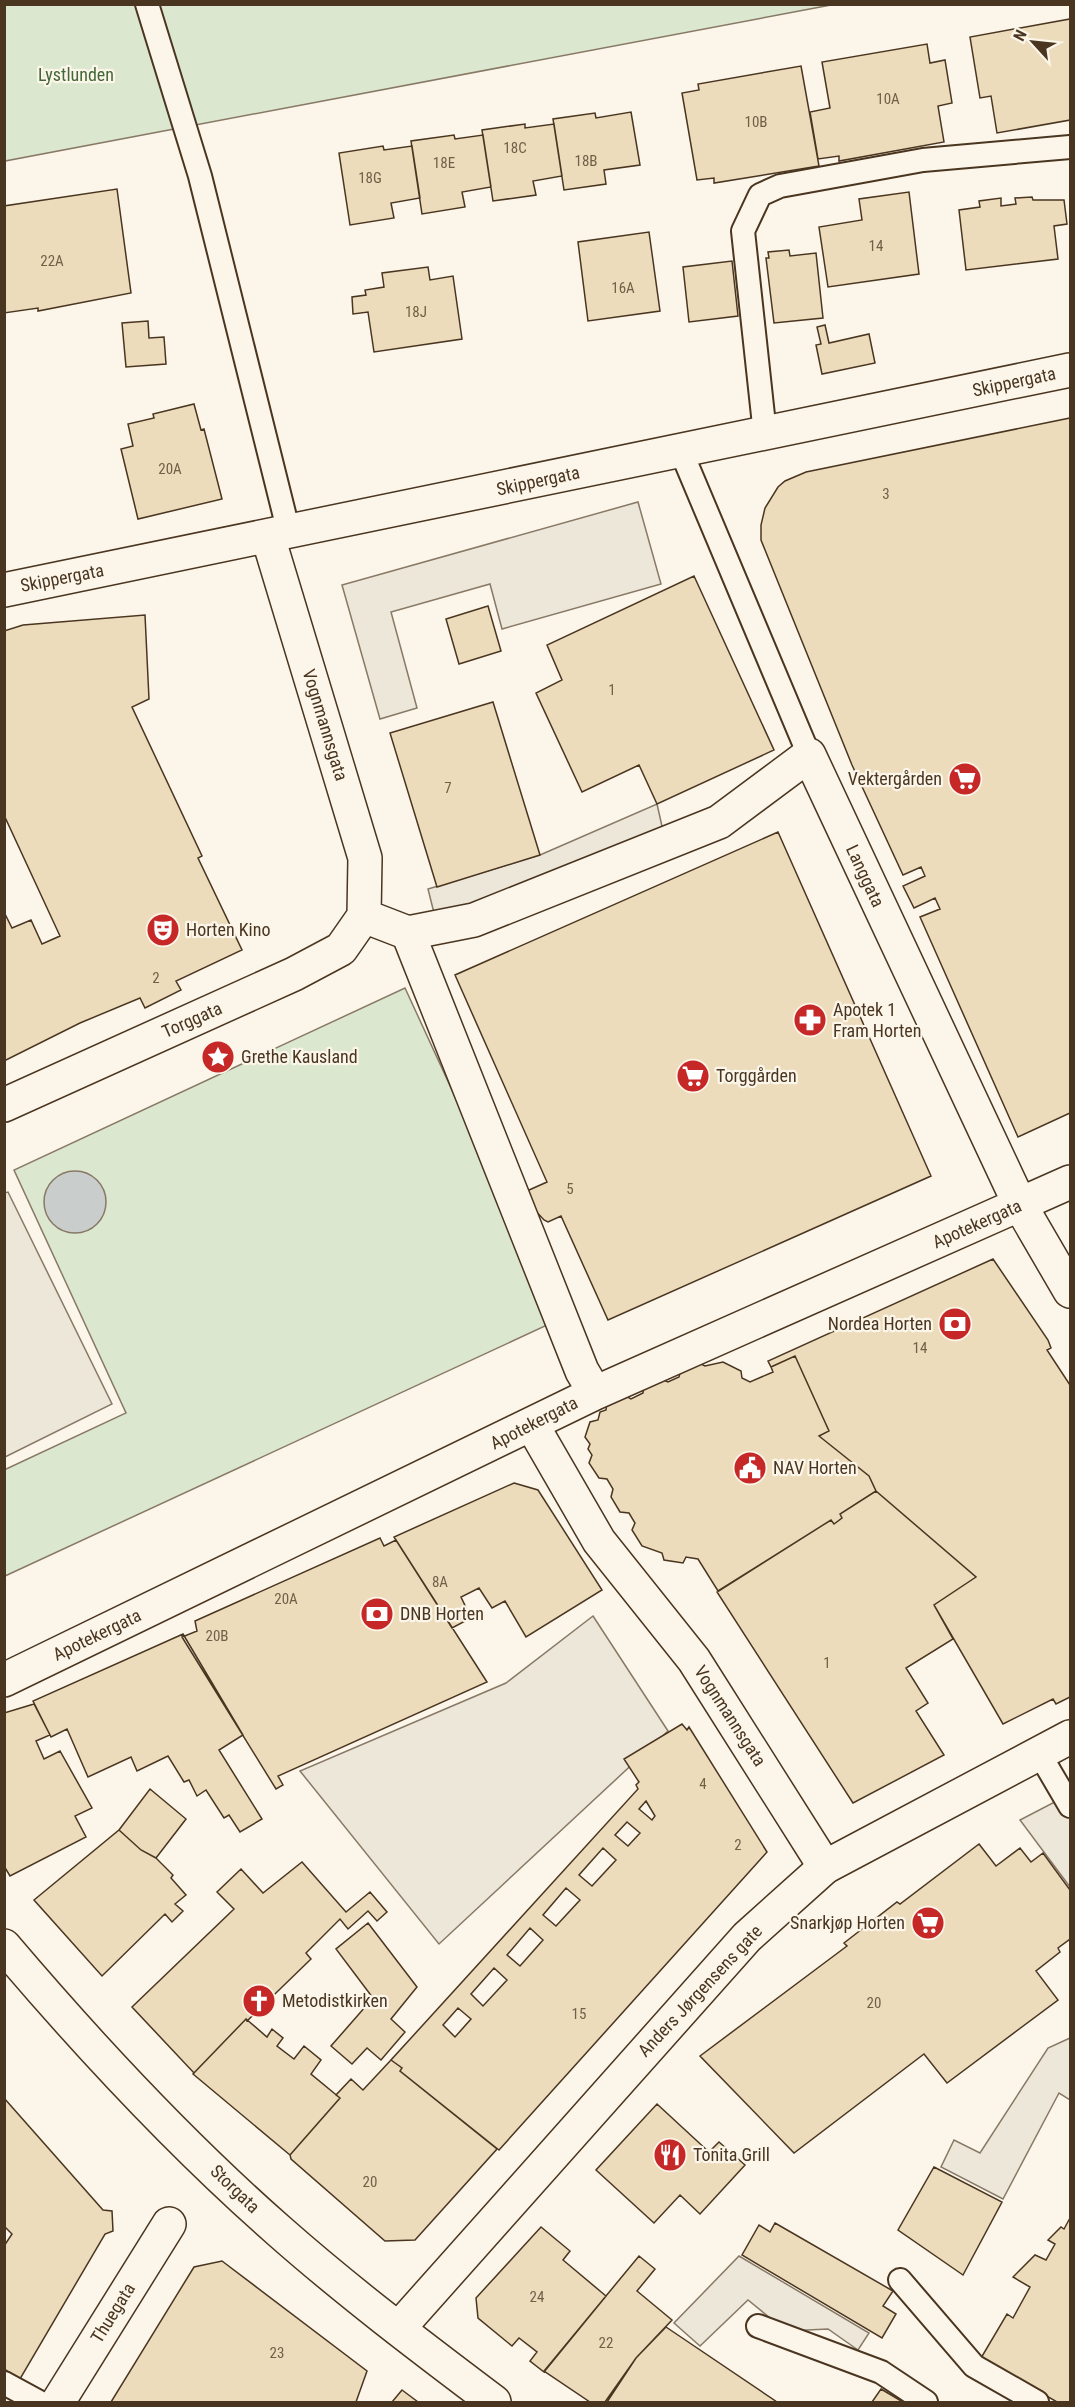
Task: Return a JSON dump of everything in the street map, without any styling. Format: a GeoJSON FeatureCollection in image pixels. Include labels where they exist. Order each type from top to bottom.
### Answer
{"type":"FeatureCollection","features":[{"type":"Feature","properties":{"kind":"street","name":"Skippergata"},"geometry":{"type":"LineString","coordinates":[[4,590],[1071,370]]}},
{"type":"Feature","properties":{"kind":"street","name":"Vognmannsgata"},"geometry":{"type":"LineString","coordinates":[[278,535],[365,858],[364,916]]}},
{"type":"Feature","properties":{"kind":"street"},"geometry":{"type":"LineString","coordinates":[[364,916],[408,933],[474,920],[719,822],[809,755]]}},
{"type":"Feature","properties":{"kind":"street","name":"Langgata"},"geometry":{"type":"LineString","coordinates":[[809,755],[1020,1205],[1071,1291]]}},
{"type":"Feature","properties":{"kind":"street","name":"Torggata"},"geometry":{"type":"LineString","coordinates":[[4,1105],[294,974],[341,949],[364,916]]}},
{"type":"Feature","properties":{"kind":"street"},"geometry":{"type":"LineString","coordinates":[[408,933],[582,1371],[595,1392]]}},
{"type":"Feature","properties":{"kind":"street","name":"Apotekergata"},"geometry":{"type":"LineString","coordinates":[[4,1680],[532,1425],[595,1392],[1071,1182]]}},
{"type":"Feature","properties":{"kind":"street","name":"Vognmannsgata"},"geometry":{"type":"LineString","coordinates":[[532,1425],[599,1541],[694,1660],[825,1867]]}},
{"type":"Feature","properties":{"kind":"street","name":"Anders Jørgensens gate"},"geometry":{"type":"LineString","coordinates":[[398,2329],[747,1937],[825,1867],[1071,1737]]}},
{"type":"Feature","properties":{"kind":"street","name":"Storgata"},"geometry":{"type":"LineString","coordinates":[[4,1946],[81,2035],[205,2161],[278,2230],[398,2329],[494,2403]]}},
{"type":"Feature","properties":{"kind":"street","name":"Thuegata"},"geometry":{"type":"LineString","coordinates":[[58,2403],[168,2224]]}},
{"type":"Feature","properties":{"kind":"lane"},"geometry":{"type":"LineString","coordinates":[[147,4],[200,176],[278,535]]}},
{"type":"Feature","properties":{"kind":"lane"},"geometry":{"type":"LineString","coordinates":[[765,434],[743,231],[760,195],[780,186],[923,160],[1071,147]]}},
{"type":"Feature","properties":{"kind":"lane","name":"Langgata"},"geometry":{"type":"LineString","coordinates":[[681,451],[809,755]]}},
{"type":"Feature","properties":{"kind":"lane"},"geometry":{"type":"LineString","coordinates":[[1039,1753],[1071,1806]]}},
{"type":"Feature","properties":{"kind":"lane"},"geometry":{"type":"LineString","coordinates":[[900,2280],[974,2366],[1037,2403]]}},
{"type":"Feature","properties":{"kind":"lane"},"geometry":{"type":"LineString","coordinates":[[758,2326],[880,2372],[926,2403]]}},
{"type":"Feature","properties":{"kind":"lane"},"geometry":{"type":"LineString","coordinates":[[4,2383],[39,2403]]}},
{"type":"Feature","properties":{"kind":"green space","name":"Lystlunden"},"geometry":{"type":"Polygon","coordinates":[[[5,5],[831,5],[5,161],[5,5]]]}},
{"type":"Feature","properties":{"kind":"green space"},"geometry":{"type":"Polygon","coordinates":[[[405,988],[558,1320],[5,1576],[4,1470],[126,1413],[14,1170],[405,988]]]}},
{"type":"Feature","properties":{"kind":"shaded area"},"geometry":{"type":"Polygon","coordinates":[[[638,502],[661,584],[502,629],[490,584],[391,612],[417,708],[380,719],[342,585],[638,502]]]}},
{"type":"Feature","properties":{"kind":"shaded area"},"geometry":{"type":"Polygon","coordinates":[[[657,804],[666,844],[438,929],[428,889],[540,855],[657,804]]]}},
{"type":"Feature","properties":{"kind":"shaded area"},"geometry":{"type":"Polygon","coordinates":[[[75,1171],[92,1176],[97,1180],[101,1185],[106,1202],[101,1219],[97,1224],[92,1228],[75,1233],[58,1228],[53,1224],[49,1219],[44,1202],[49,1185],[53,1180],[58,1176],[75,1171]]]}},
{"type":"Feature","properties":{"kind":"shaded area"},"geometry":{"type":"Polygon","coordinates":[[[8,1192],[112,1404],[5,1457],[4,1193],[8,1192]]]}},
{"type":"Feature","properties":{"kind":"shaded area"},"geometry":{"type":"Polygon","coordinates":[[[593,1616],[668,1731],[439,1944],[300,1771],[506,1683],[593,1616]]]}},
{"type":"Feature","properties":{"kind":"shaded area"},"geometry":{"type":"Polygon","coordinates":[[[1070,1794],[1070,1887],[1020,1820],[1070,1794]]]}},
{"type":"Feature","properties":{"kind":"shaded area"},"geometry":{"type":"Polygon","coordinates":[[[1070,2038],[1070,2100],[1059,2093],[1003,2199],[941,2167],[954,2140],[980,2153],[1048,2048],[1070,2038]]]}},
{"type":"Feature","properties":{"kind":"shaded area"},"geometry":{"type":"Polygon","coordinates":[[[739,2256],[869,2333],[858,2350],[828,2329],[786,2331],[748,2300],[700,2346],[674,2323],[739,2256]]]}},
{"type":"Feature","properties":{"kind":"building"},"geometry":{"type":"Polygon","coordinates":[[[1070,19],[1070,120],[997,133],[991,96],[980,98],[970,37],[1070,19]]]}},
{"type":"Feature","properties":{"kind":"building"},"geometry":{"type":"Polygon","coordinates":[[[927,44],[930,63],[945,60],[952,103],[938,106],[944,142],[839,161],[839,156],[818,159],[810,112],[830,108],[822,62],[927,44]]]}},
{"type":"Feature","properties":{"kind":"building"},"geometry":{"type":"Polygon","coordinates":[[[801,66],[819,166],[714,183],[714,178],[697,180],[682,93],[699,90],[698,84],[801,66]]]}},
{"type":"Feature","properties":{"kind":"building"},"geometry":{"type":"Polygon","coordinates":[[[631,112],[640,165],[604,170],[606,184],[564,190],[553,119],[595,113],[596,118],[631,112]]]}},
{"type":"Feature","properties":{"kind":"building"},"geometry":{"type":"Polygon","coordinates":[[[525,124],[525,128],[554,124],[562,176],[533,181],[536,195],[493,201],[482,130],[525,124]]]}},
{"type":"Feature","properties":{"kind":"building"},"geometry":{"type":"Polygon","coordinates":[[[454,135],[455,139],[483,135],[491,187],[462,192],[465,207],[422,214],[411,141],[454,135]]]}},
{"type":"Feature","properties":{"kind":"building"},"geometry":{"type":"Polygon","coordinates":[[[383,146],[384,150],[412,146],[420,198],[391,203],[394,218],[350,225],[339,153],[383,146]]]}},
{"type":"Feature","properties":{"kind":"building"},"geometry":{"type":"Polygon","coordinates":[[[117,189],[131,293],[38,311],[38,308],[4,313],[4,206],[117,189]]]}},
{"type":"Feature","properties":{"kind":"building"},"geometry":{"type":"Polygon","coordinates":[[[909,192],[919,274],[828,287],[819,227],[862,220],[859,199],[909,192]]]}},
{"type":"Feature","properties":{"kind":"building"},"geometry":{"type":"Polygon","coordinates":[[[1032,197],[1033,200],[1064,200],[1067,224],[1054,226],[1058,259],[966,270],[959,210],[980,207],[979,201],[1001,198],[1001,206],[1016,204],[1015,198],[1032,197]]]}},
{"type":"Feature","properties":{"kind":"building"},"geometry":{"type":"Polygon","coordinates":[[[649,232],[660,311],[588,321],[578,242],[649,232]]]}},
{"type":"Feature","properties":{"kind":"building"},"geometry":{"type":"Polygon","coordinates":[[[789,250],[790,256],[816,253],[823,318],[774,323],[766,258],[769,258],[768,252],[789,250]]]}},
{"type":"Feature","properties":{"kind":"building"},"geometry":{"type":"Polygon","coordinates":[[[732,261],[738,316],[689,322],[683,267],[732,261]]]}},
{"type":"Feature","properties":{"kind":"building"},"geometry":{"type":"Polygon","coordinates":[[[428,267],[430,280],[453,276],[462,339],[374,352],[368,312],[353,314],[352,297],[366,295],[365,290],[384,287],[382,273],[428,267]]]}},
{"type":"Feature","properties":{"kind":"building"},"geometry":{"type":"Polygon","coordinates":[[[148,321],[149,338],[164,337],[166,364],[126,367],[122,323],[148,321]]]}},
{"type":"Feature","properties":{"kind":"building"},"geometry":{"type":"Polygon","coordinates":[[[825,325],[829,343],[869,334],[875,363],[822,374],[816,345],[821,344],[817,327],[825,325]]]}},
{"type":"Feature","properties":{"kind":"building"},"geometry":{"type":"Polygon","coordinates":[[[194,404],[201,430],[204,429],[222,499],[138,519],[121,449],[133,446],[128,424],[154,418],[153,414],[194,404]]]}},
{"type":"Feature","properties":{"kind":"building","name":"Vektergården"},"geometry":{"type":"Polygon","coordinates":[[[1070,418],[1070,1113],[1018,1137],[920,917],[940,909],[935,898],[914,908],[903,886],[925,876],[921,867],[903,875],[852,765],[761,540],[761,525],[765,508],[778,487],[785,481],[806,472],[1070,418]]]}},
{"type":"Feature","properties":{"kind":"building"},"geometry":{"type":"Polygon","coordinates":[[[694,576],[774,750],[657,804],[639,765],[582,792],[536,693],[562,680],[547,645],[694,576]]]}},
{"type":"Feature","properties":{"kind":"building"},"geometry":{"type":"Polygon","coordinates":[[[488,606],[501,651],[459,664],[446,619],[488,606]]]}},
{"type":"Feature","properties":{"kind":"building"},"geometry":{"type":"Polygon","coordinates":[[[145,615],[149,699],[132,707],[202,856],[198,858],[242,950],[176,981],[181,990],[145,1008],[140,998],[80,1023],[4,1061],[4,912],[12,928],[31,920],[42,944],[60,936],[4,815],[4,631],[23,625],[145,615]]]}},
{"type":"Feature","properties":{"kind":"building"},"geometry":{"type":"Polygon","coordinates":[[[493,702],[540,855],[437,887],[390,733],[493,702]]]}},
{"type":"Feature","properties":{"kind":"building","name":"Torggården"},"geometry":{"type":"Polygon","coordinates":[[[778,832],[931,1176],[608,1320],[561,1216],[548,1222],[544,1220],[520,1194],[547,1182],[455,975],[778,832]]]}},
{"type":"Feature","properties":{"kind":"building"},"geometry":{"type":"Polygon","coordinates":[[[993,1259],[1048,1340],[1051,1348],[1047,1350],[1070,1385],[1070,1697],[1056,1704],[1053,1699],[1003,1724],[934,1605],[976,1577],[876,1491],[869,1476],[819,1436],[829,1431],[795,1356],[771,1367],[768,1361],[993,1259]]]}},
{"type":"Feature","properties":{"kind":"building"},"geometry":{"type":"Polygon","coordinates":[[[795,1356],[829,1431],[819,1436],[869,1476],[876,1491],[840,1514],[842,1518],[834,1524],[831,1520],[718,1591],[698,1559],[686,1557],[683,1563],[664,1560],[662,1553],[642,1546],[632,1530],[635,1523],[629,1513],[620,1512],[611,1497],[613,1489],[607,1479],[599,1478],[589,1463],[592,1455],[588,1449],[590,1444],[585,1437],[590,1422],[598,1420],[600,1412],[606,1410],[607,1402],[624,1395],[631,1399],[643,1393],[644,1385],[661,1379],[668,1382],[679,1377],[681,1369],[697,1362],[705,1366],[723,1362],[741,1371],[742,1378],[750,1382],[773,1372],[771,1367],[795,1356]]]}},
{"type":"Feature","properties":{"kind":"building"},"geometry":{"type":"Polygon","coordinates":[[[514,1483],[538,1490],[602,1590],[526,1637],[505,1601],[492,1608],[479,1588],[461,1597],[471,1618],[452,1628],[394,1537],[514,1483]]]}},
{"type":"Feature","properties":{"kind":"building"},"geometry":{"type":"Polygon","coordinates":[[[876,1491],[976,1577],[934,1605],[953,1639],[906,1668],[928,1703],[916,1711],[944,1755],[853,1803],[717,1592],[831,1520],[834,1524],[842,1518],[840,1514],[876,1491]]]}},
{"type":"Feature","properties":{"kind":"building"},"geometry":{"type":"Polygon","coordinates":[[[380,1538],[384,1546],[396,1540],[487,1682],[278,1776],[283,1785],[276,1789],[182,1637],[197,1631],[195,1621],[380,1538]]]}},
{"type":"Feature","properties":{"kind":"building"},"geometry":{"type":"Polygon","coordinates":[[[183,1634],[243,1735],[219,1750],[262,1819],[240,1832],[229,1815],[224,1818],[206,1790],[197,1796],[189,1780],[184,1782],[168,1756],[137,1771],[131,1757],[88,1777],[67,1729],[51,1737],[33,1701],[183,1634]]]}},
{"type":"Feature","properties":{"kind":"building"},"geometry":{"type":"Polygon","coordinates":[[[34,1704],[50,1735],[36,1741],[44,1759],[60,1751],[92,1808],[75,1816],[86,1837],[10,1876],[4,1866],[4,1713],[34,1704]]]}},
{"type":"Feature","properties":{"kind":"building"},"geometry":{"type":"Polygon","coordinates":[[[682,1724],[687,1730],[689,1727],[767,1852],[499,2150],[400,2071],[402,2068],[391,2060],[638,1789],[636,1785],[639,1782],[624,1759],[682,1724]],[[646,1801],[639,1809],[652,1820],[655,1816],[646,1801]],[[627,1822],[615,1835],[628,1846],[640,1833],[627,1822]],[[603,1848],[579,1875],[592,1886],[616,1860],[603,1848]],[[566,1888],[543,1915],[556,1926],[580,1900],[566,1888]],[[530,1928],[507,1955],[520,1966],[543,1940],[530,1928]],[[494,1968],[471,1994],[483,2006],[507,1980],[494,1968]],[[458,2008],[443,2025],[455,2037],[471,2019],[458,2008]]]}},
{"type":"Feature","properties":{"kind":"building"},"geometry":{"type":"Polygon","coordinates":[[[150,1789],[186,1819],[156,1858],[141,1850],[119,1830],[150,1789]]]}},
{"type":"Feature","properties":{"kind":"building"},"geometry":{"type":"Polygon","coordinates":[[[119,1830],[141,1850],[156,1858],[173,1875],[171,1878],[186,1895],[175,1904],[183,1911],[172,1922],[165,1914],[102,1976],[34,1900],[119,1830]]]}},
{"type":"Feature","properties":{"kind":"building"},"geometry":{"type":"Polygon","coordinates":[[[979,1844],[996,1866],[1020,1848],[1031,1862],[1043,1853],[1070,1890],[1070,1939],[1058,1948],[1060,1952],[1036,1971],[1058,2000],[947,2083],[924,2054],[794,2153],[700,2056],[847,1946],[844,1943],[897,1902],[900,1904],[979,1844]]]}},
{"type":"Feature","properties":{"kind":"building"},"geometry":{"type":"Polygon","coordinates":[[[302,1862],[346,1912],[370,1892],[387,1912],[377,1921],[368,1911],[348,1929],[340,1919],[306,1953],[311,1959],[247,2021],[246,2019],[194,2073],[132,2007],[234,1909],[217,1892],[241,1869],[263,1893],[302,1862]]]}},
{"type":"Feature","properties":{"kind":"building"},"geometry":{"type":"Polygon","coordinates":[[[368,1923],[417,1987],[391,2019],[405,2032],[381,2060],[367,2048],[352,2064],[331,2046],[373,1998],[336,1949],[368,1923]]]}},
{"type":"Feature","properties":{"kind":"building"},"geometry":{"type":"Polygon","coordinates":[[[246,2019],[267,2037],[272,2029],[283,2038],[277,2046],[294,2059],[304,2046],[321,2060],[311,2074],[340,2098],[290,2155],[193,2074],[246,2019]]]}},
{"type":"Feature","properties":{"kind":"building"},"geometry":{"type":"Polygon","coordinates":[[[391,2060],[402,2068],[400,2071],[497,2149],[415,2240],[385,2241],[291,2159],[290,2155],[340,2098],[336,2095],[351,2079],[363,2090],[391,2060]]]}},
{"type":"Feature","properties":{"kind":"building"},"geometry":{"type":"Polygon","coordinates":[[[4,2098],[103,2210],[112,2211],[113,2231],[105,2234],[20,2379],[4,2369],[4,2246],[12,2234],[4,2226],[4,2098]]]}},
{"type":"Feature","properties":{"kind":"building"},"geometry":{"type":"Polygon","coordinates":[[[657,2104],[709,2152],[719,2142],[745,2165],[700,2214],[680,2195],[654,2223],[596,2170],[657,2104]]]}},
{"type":"Feature","properties":{"kind":"building"},"geometry":{"type":"Polygon","coordinates":[[[934,2167],[1002,2202],[963,2275],[898,2230],[934,2167]]]}},
{"type":"Feature","properties":{"kind":"building"},"geometry":{"type":"Polygon","coordinates":[[[1070,2218],[1070,2402],[1057,2402],[981,2358],[1007,2314],[1013,2318],[1030,2287],[1013,2277],[1035,2255],[1046,2260],[1055,2244],[1048,2240],[1061,2227],[1064,2229],[1070,2218]]]}},
{"type":"Feature","properties":{"kind":"building"},"geometry":{"type":"Polygon","coordinates":[[[775,2223],[893,2291],[883,2306],[896,2314],[882,2338],[742,2255],[759,2225],[770,2232],[775,2223]]]}},
{"type":"Feature","properties":{"kind":"building"},"geometry":{"type":"Polygon","coordinates":[[[541,2227],[570,2251],[563,2260],[606,2296],[544,2372],[530,2361],[537,2352],[519,2338],[512,2346],[478,2318],[476,2298],[541,2227]]]}},
{"type":"Feature","properties":{"kind":"building"},"geometry":{"type":"Polygon","coordinates":[[[639,2256],[655,2269],[637,2291],[672,2320],[636,2358],[605,2402],[590,2402],[544,2371],[639,2256]]]}},
{"type":"Feature","properties":{"kind":"building"},"geometry":{"type":"Polygon","coordinates":[[[222,2261],[367,2371],[356,2402],[111,2402],[194,2267],[222,2261]]]}},
{"type":"Feature","properties":{"kind":"building"},"geometry":{"type":"Polygon","coordinates":[[[666,2327],[777,2402],[607,2402],[636,2358],[666,2327]]]}},
{"type":"Feature","properties":{"kind":"building"},"geometry":{"type":"Polygon","coordinates":[[[881,2389],[903,2402],[872,2402],[881,2389]]]}},
{"type":"Feature","properties":{"kind":"building"},"geometry":{"type":"Polygon","coordinates":[[[402,2390],[418,2402],[392,2402],[402,2390]]]}},
{"type":"Feature","properties":{"kind":"place","name":"Vektergården"},"geometry":{"type":"Point","coordinates":[965,779]}},
{"type":"Feature","properties":{"kind":"place","name":"Horten Kino"},"geometry":{"type":"Point","coordinates":[163,930]}},
{"type":"Feature","properties":{"kind":"place","name":"Apotek 1 Fram Horten"},"geometry":{"type":"Point","coordinates":[810,1020]}},
{"type":"Feature","properties":{"kind":"place","name":"Grethe Kausland"},"geometry":{"type":"Point","coordinates":[218,1057]}},
{"type":"Feature","properties":{"kind":"place","name":"Torggården"},"geometry":{"type":"Point","coordinates":[693,1076]}},
{"type":"Feature","properties":{"kind":"place","name":"Nordea Horten"},"geometry":{"type":"Point","coordinates":[955,1324]}},
{"type":"Feature","properties":{"kind":"place","name":"NAV Horten"},"geometry":{"type":"Point","coordinates":[750,1468]}},
{"type":"Feature","properties":{"kind":"place","name":"DNB Horten"},"geometry":{"type":"Point","coordinates":[377,1614]}},
{"type":"Feature","properties":{"kind":"place","name":"Snarkjøp Horten"},"geometry":{"type":"Point","coordinates":[928,1923]}},
{"type":"Feature","properties":{"kind":"place","name":"Metodistkirken"},"geometry":{"type":"Point","coordinates":[259,2001]}},
{"type":"Feature","properties":{"kind":"place","name":"Tonita Grill"},"geometry":{"type":"Point","coordinates":[670,2155]}}]}
